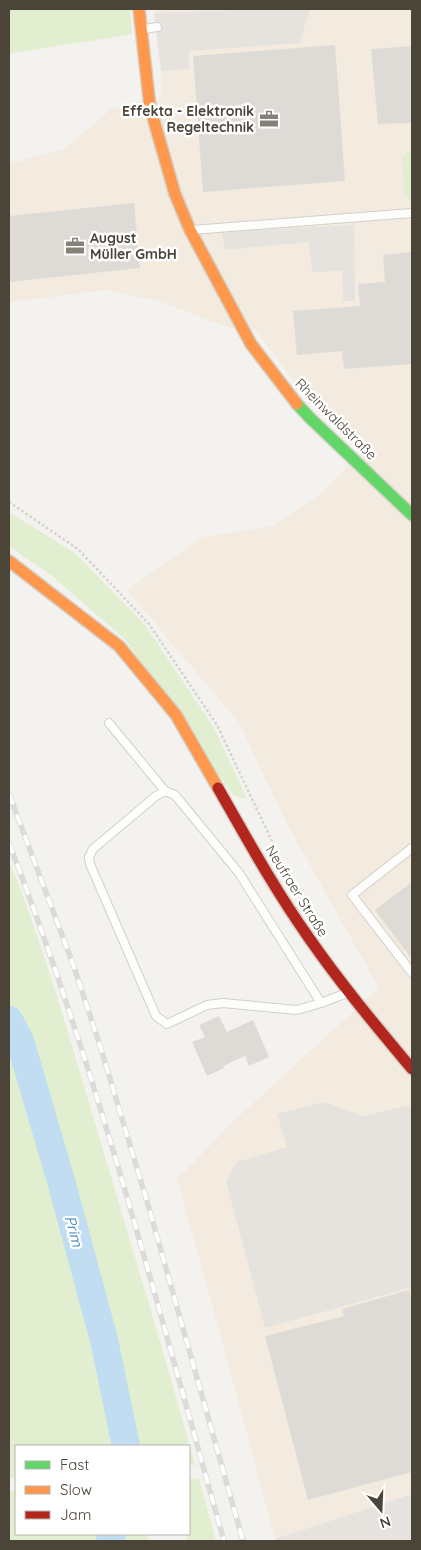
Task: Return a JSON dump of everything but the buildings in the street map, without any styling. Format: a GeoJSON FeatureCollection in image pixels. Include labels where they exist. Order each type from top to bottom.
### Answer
{"type":"FeatureCollection","features":[{"type":"Feature","properties":{"kind":"street","name":"Rheinwaldstraße"},"geometry":{"type":"LineString","coordinates":[[139,9],[150,107],[175,194],[190,230],[251,344],[310,418],[412,516]]}},
{"type":"Feature","properties":{"kind":"street","name":"Neufraer Straße"},"geometry":{"type":"LineString","coordinates":[[9,562],[120,646],[176,715],[269,876],[308,937],[349,993],[412,1069]]}},
{"type":"Feature","properties":{"kind":"lane"},"geometry":{"type":"LineString","coordinates":[[142,29],[157,27]]}},
{"type":"Feature","properties":{"kind":"lane"},"geometry":{"type":"LineString","coordinates":[[190,230],[412,213]]}},
{"type":"Feature","properties":{"kind":"lane"},"geometry":{"type":"LineString","coordinates":[[109,723],[165,791],[175,795],[239,873],[321,1002]]}},
{"type":"Feature","properties":{"kind":"lane"},"geometry":{"type":"LineString","coordinates":[[165,791],[156,796],[93,849],[89,857],[90,864],[156,1016],[167,1024],[207,1005],[223,1003],[297,1010],[349,993]]}},
{"type":"Feature","properties":{"kind":"lane"},"geometry":{"type":"LineString","coordinates":[[412,848],[352,895],[412,973]]}},
{"type":"Feature","properties":{"kind":"shaded area"},"geometry":{"type":"Polygon","coordinates":[[[159,9],[412,9],[412,1494],[275,1539],[177,1179],[238,1117],[379,988],[287,824],[239,723],[127,590],[202,537],[272,526],[317,497],[363,451],[311,404],[255,329],[230,328],[158,301],[107,290],[9,302],[9,164],[64,149],[110,110],[141,101],[161,99],[161,71],[154,13],[159,9]]]}},
{"type":"Feature","properties":{"kind":"shaded area"},"geometry":{"type":"Polygon","coordinates":[[[310,9],[299,43],[189,51],[189,69],[161,71],[154,13],[310,9]]]}},
{"type":"Feature","properties":{"kind":"shaded area"},"geometry":{"type":"Polygon","coordinates":[[[354,225],[355,301],[343,301],[342,271],[312,272],[309,242],[225,250],[222,232],[354,225]]]}},
{"type":"Feature","properties":{"kind":"shaded area"},"geometry":{"type":"Polygon","coordinates":[[[324,1102],[364,1116],[411,1105],[412,1107],[412,1287],[265,1328],[226,1181],[237,1162],[287,1147],[277,1114],[324,1102]]]}},
{"type":"Feature","properties":{"kind":"shaded area"},"geometry":{"type":"Polygon","coordinates":[[[412,1494],[412,1541],[276,1541],[275,1539],[412,1494]]]}},
{"type":"Feature","properties":{"kind":"green space"},"geometry":{"type":"Polygon","coordinates":[[[9,9],[130,9],[132,34],[9,54],[9,9]]]}},
{"type":"Feature","properties":{"kind":"green space"},"geometry":{"type":"Polygon","coordinates":[[[412,150],[412,201],[405,196],[402,158],[408,151],[412,150]]]}},
{"type":"Feature","properties":{"kind":"green space"},"geometry":{"type":"Polygon","coordinates":[[[9,512],[75,553],[145,625],[214,728],[247,799],[234,796],[125,639],[52,576],[9,546],[9,512]]]}},
{"type":"Feature","properties":{"kind":"green space"},"geometry":{"type":"Polygon","coordinates":[[[9,860],[62,1012],[189,1445],[15,1445],[15,1478],[9,1478],[9,860]]]}},
{"type":"Feature","properties":{"kind":"green space"},"geometry":{"type":"Polygon","coordinates":[[[190,1448],[195,1465],[190,1465],[190,1448]]]}},
{"type":"Feature","properties":{"kind":"green space"},"geometry":{"type":"Polygon","coordinates":[[[190,1478],[199,1479],[216,1541],[188,1541],[186,1535],[190,1535],[190,1478]]]}},
{"type":"Feature","properties":{"kind":"green space"},"geometry":{"type":"Polygon","coordinates":[[[9,1491],[15,1491],[15,1535],[147,1535],[148,1541],[9,1541],[9,1491]]]}},
{"type":"Feature","properties":{"kind":"waterway","name":"Prim"},"geometry":{"type":"LineString","coordinates":[[9,1020],[20,1041],[61,1181],[104,1340],[126,1445]]}},
{"type":"Feature","properties":{"kind":"waterway","name":"Prim"},"geometry":{"type":"LineString","coordinates":[[110,1541],[112,1535]]}},
{"type":"Feature","properties":{"kind":"railway"},"geometry":{"type":"LineString","coordinates":[[9,794],[74,967],[101,1049],[149,1208],[243,1541]]}},
{"type":"Feature","properties":{"kind":"railway"},"geometry":{"type":"LineString","coordinates":[[9,843],[70,1015],[125,1189],[224,1541]]}},
{"type":"Feature","properties":{"kind":"traffic: fast"},"geometry":{"type":"LineString","coordinates":[[297,404],[412,515]]}},
{"type":"Feature","properties":{"kind":"traffic: slow"},"geometry":{"type":"LineString","coordinates":[[139,9],[150,107],[175,194],[190,230],[251,344],[297,404]]}},
{"type":"Feature","properties":{"kind":"traffic: slow"},"geometry":{"type":"LineString","coordinates":[[9,561],[119,646],[176,715],[218,788]]}},
{"type":"Feature","properties":{"kind":"traffic: jam"},"geometry":{"type":"LineString","coordinates":[[218,788],[273,883],[309,938],[346,988],[412,1069]]}},
{"type":"Feature","properties":{"kind":"place","name":"Effekta - Elektronik Regeltechnik"},"geometry":{"type":"Point","coordinates":[269,119]}},
{"type":"Feature","properties":{"kind":"place","name":"August Müller GmbH"},"geometry":{"type":"Point","coordinates":[75,246]}}]}
